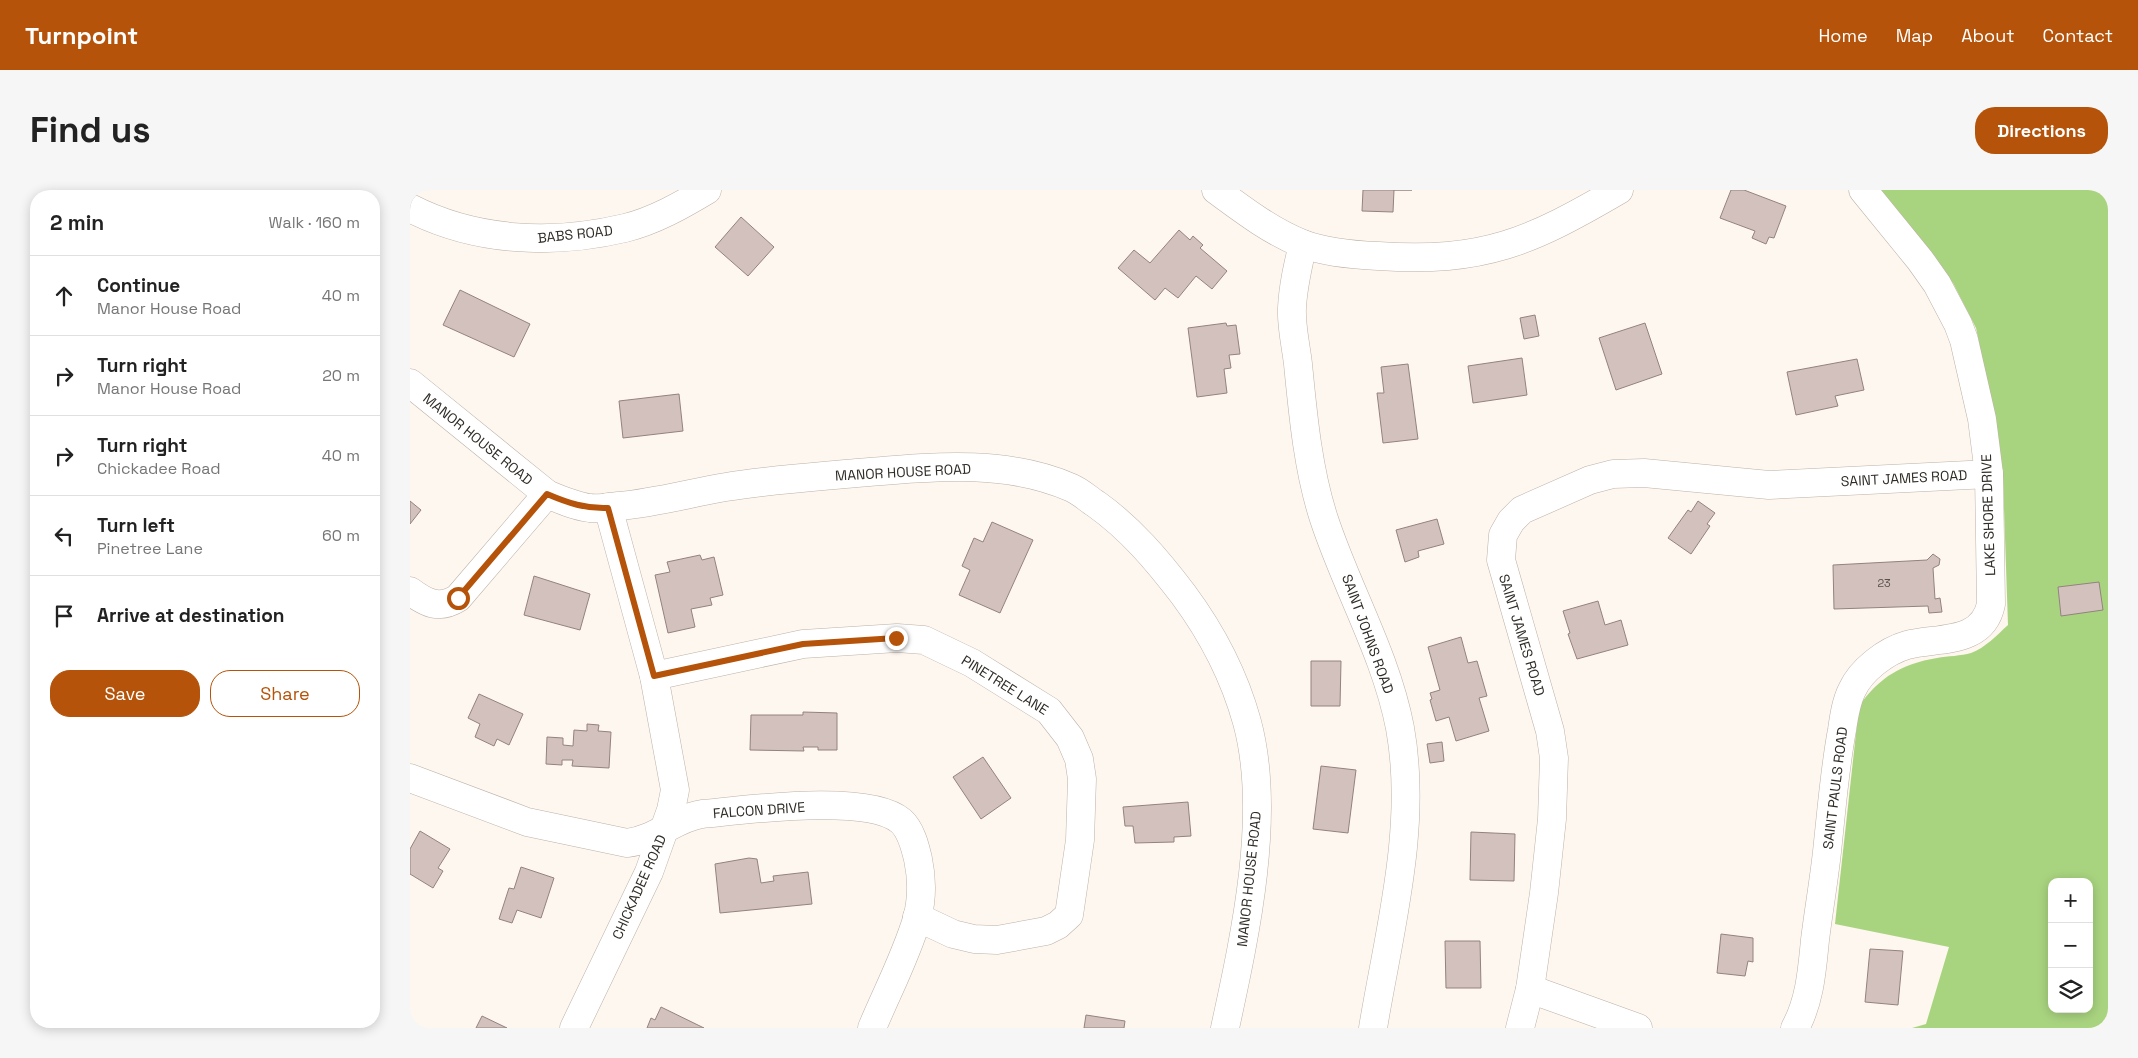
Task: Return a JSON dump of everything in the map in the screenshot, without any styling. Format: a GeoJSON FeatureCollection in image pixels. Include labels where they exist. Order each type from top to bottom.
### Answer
{"type":"FeatureCollection","features":[{"type":"Feature","properties":{"kind":"street","name":"BABS ROAD"},"geometry":{"type":"LineString","coordinates":[[410,208],[433,219],[477,233],[526,238],[572,237],[626,228],[663,214],[707,190]]}},
{"type":"Feature","properties":{"kind":"street"},"geometry":{"type":"LineString","coordinates":[[1216,190],[1266,224],[1303,244],[1331,251],[1414,259],[1454,257],[1491,250],[1528,239],[1618,190]]}},
{"type":"Feature","properties":{"kind":"street","name":"LAKE SHORE DRIVE"},"geometry":{"type":"LineString","coordinates":[[1863,190],[1920,260],[1937,284],[1958,324],[1982,419],[1989,474],[1991,604]]}},
{"type":"Feature","properties":{"kind":"street","name":"SAINT JOHNS ROAD"},"geometry":{"type":"LineString","coordinates":[[1303,244],[1296,273],[1292,310],[1304,418],[1315,485],[1324,520],[1388,684],[1400,727],[1404,768],[1405,808],[1400,864],[1373,1028]]}},
{"type":"Feature","properties":{"kind":"street","name":"MANOR HOUSE ROAD"},"geometry":{"type":"LineString","coordinates":[[410,383],[547,494],[572,504],[594,508],[608,508],[642,504],[727,487],[764,482],[947,467],[993,468],[1032,474],[1075,489],[1112,516],[1151,552],[1206,628],[1230,675],[1247,722],[1255,766],[1257,817],[1252,874],[1239,963],[1225,1028]]}},
{"type":"Feature","properties":{"kind":"street","name":"SAINT JAMES ROAD"},"geometry":{"type":"LineString","coordinates":[[1520,1028],[1530,989],[1544,893],[1552,819],[1554,758],[1543,705],[1501,560],[1503,535],[1511,521],[1522,510],[1536,502],[1590,480],[1621,473],[1644,473],[1769,485],[1989,474]]}},
{"type":"Feature","properties":{"kind":"street","name":"MANOR HOUSE ROAD"},"geometry":{"type":"LineString","coordinates":[[410,591],[432,604],[446,604],[458,598],[547,494]]}},
{"type":"Feature","properties":{"kind":"street","name":"CHICKADEE ROAD"},"geometry":{"type":"LineString","coordinates":[[574,1028],[649,872],[665,829],[676,790],[654,676],[608,508]]}},
{"type":"Feature","properties":{"kind":"street","name":"SAINT PAULS ROAD"},"geometry":{"type":"LineString","coordinates":[[1796,1028],[1802,1014],[1810,983],[1828,846],[1836,762],[1848,699],[1852,689],[1868,669],[1896,649],[1914,644],[1949,639],[1974,631],[1984,622],[1991,604]]}},
{"type":"Feature","properties":{"kind":"street","name":"PINETREE LANE"},"geometry":{"type":"LineString","coordinates":[[654,676],[803,644],[870,639],[924,640],[972,663],[1049,711],[1070,738],[1079,759],[1082,779],[1080,840],[1069,915],[1058,925],[1046,932],[997,940],[974,939],[953,934],[917,917]]}},
{"type":"Feature","properties":{"kind":"street","name":"FALCON DRIVE"},"geometry":{"type":"LineString","coordinates":[[410,778],[527,822],[610,841],[636,842],[687,817],[702,814],[828,806],[868,808],[883,812],[901,822],[911,837],[921,881],[917,917],[872,1028]]}},
{"type":"Feature","properties":{"kind":"street"},"geometry":{"type":"LineString","coordinates":[[1530,989],[1638,1028]]}},
{"type":"Feature","properties":{"kind":"green space"},"geometry":{"type":"Polygon","coordinates":[[[1877,190],[2108,190],[2108,1024],[2102,1028],[1912,1028],[1926,1024],[1949,947],[1835,924],[1859,706],[1875,687],[1892,673],[1924,661],[1976,651],[1986,645],[2008,625],[2003,479],[1989,391],[1976,328],[1953,283],[1877,190]]]}},
{"type":"Feature","properties":{"kind":"building"},"geometry":{"type":"Polygon","coordinates":[[[1363,190],[1394,190],[1393,212],[1362,211],[1363,190]]]}},
{"type":"Feature","properties":{"kind":"building"},"geometry":{"type":"Polygon","coordinates":[[[1731,190],[1744,190],[1786,206],[1774,238],[1769,237],[1766,244],[1752,238],[1755,231],[1720,218],[1731,190]]]}},
{"type":"Feature","properties":{"kind":"building"},"geometry":{"type":"Polygon","coordinates":[[[741,217],[774,247],[748,276],[715,247],[741,217]]]}},
{"type":"Feature","properties":{"kind":"building"},"geometry":{"type":"Polygon","coordinates":[[[1179,230],[1190,240],[1193,236],[1203,245],[1200,248],[1227,271],[1212,289],[1196,276],[1178,298],[1165,288],[1155,300],[1118,268],[1134,250],[1150,263],[1179,230]]]}},
{"type":"Feature","properties":{"kind":"building"},"geometry":{"type":"Polygon","coordinates":[[[460,290],[530,324],[514,357],[443,325],[460,290]]]}},
{"type":"Feature","properties":{"kind":"building"},"geometry":{"type":"Polygon","coordinates":[[[1535,315],[1539,336],[1524,339],[1520,318],[1535,315]]]}},
{"type":"Feature","properties":{"kind":"building"},"geometry":{"type":"Polygon","coordinates":[[[1226,323],[1227,326],[1236,325],[1240,354],[1229,355],[1231,368],[1224,369],[1227,393],[1197,397],[1188,328],[1226,323]]]}},
{"type":"Feature","properties":{"kind":"building"},"geometry":{"type":"Polygon","coordinates":[[[1645,323],[1662,374],[1616,390],[1599,338],[1645,323]]]}},
{"type":"Feature","properties":{"kind":"building"},"geometry":{"type":"Polygon","coordinates":[[[1522,358],[1527,395],[1473,403],[1468,366],[1522,358]]]}},
{"type":"Feature","properties":{"kind":"building"},"geometry":{"type":"Polygon","coordinates":[[[1857,359],[1864,390],[1835,396],[1838,406],[1796,415],[1787,372],[1857,359]]]}},
{"type":"Feature","properties":{"kind":"building"},"geometry":{"type":"Polygon","coordinates":[[[1408,364],[1418,439],[1383,443],[1377,393],[1384,393],[1381,367],[1408,364]]]}},
{"type":"Feature","properties":{"kind":"building"},"geometry":{"type":"Polygon","coordinates":[[[679,394],[683,431],[623,438],[619,401],[679,394]]]}},
{"type":"Feature","properties":{"kind":"building"},"geometry":{"type":"Polygon","coordinates":[[[410,501],[421,510],[410,524],[410,501]]]}},
{"type":"Feature","properties":{"kind":"building"},"geometry":{"type":"Polygon","coordinates":[[[1698,501],[1715,513],[1707,524],[1710,526],[1691,554],[1668,538],[1688,510],[1691,512],[1698,501]]]}},
{"type":"Feature","properties":{"kind":"building"},"geometry":{"type":"Polygon","coordinates":[[[1437,519],[1444,544],[1418,551],[1419,557],[1405,562],[1396,530],[1437,519]]]}},
{"type":"Feature","properties":{"kind":"building"},"geometry":{"type":"Polygon","coordinates":[[[992,522],[1033,540],[1000,613],[959,595],[970,570],[962,566],[974,538],[983,542],[992,522]]]}},
{"type":"Feature","properties":{"kind":"building"},"geometry":{"type":"Polygon","coordinates":[[[1933,554],[1940,559],[1939,565],[1933,568],[1935,599],[1940,598],[1942,612],[1929,613],[1928,606],[1834,609],[1833,565],[1927,560],[1933,554]]]}},
{"type":"Feature","properties":{"kind":"building"},"geometry":{"type":"Polygon","coordinates":[[[700,555],[702,560],[714,557],[723,595],[710,598],[712,605],[691,609],[695,627],[668,633],[655,575],[670,572],[667,562],[700,555]]]}},
{"type":"Feature","properties":{"kind":"building"},"geometry":{"type":"Polygon","coordinates":[[[534,576],[590,594],[580,630],[524,615],[534,576]]]}},
{"type":"Feature","properties":{"kind":"building"},"geometry":{"type":"Polygon","coordinates":[[[2099,582],[2103,610],[2061,616],[2058,587],[2099,582]]]}},
{"type":"Feature","properties":{"kind":"building"},"geometry":{"type":"Polygon","coordinates":[[[1598,601],[1605,625],[1621,620],[1628,645],[1577,659],[1568,634],[1570,633],[1563,611],[1598,601]]]}},
{"type":"Feature","properties":{"kind":"building"},"geometry":{"type":"Polygon","coordinates":[[[1461,637],[1468,663],[1477,661],[1487,696],[1479,698],[1489,731],[1456,741],[1449,717],[1436,721],[1430,693],[1440,690],[1428,647],[1461,637]]]}},
{"type":"Feature","properties":{"kind":"building"},"geometry":{"type":"Polygon","coordinates":[[[1311,661],[1341,661],[1340,706],[1311,706],[1311,661]]]}},
{"type":"Feature","properties":{"kind":"building"},"geometry":{"type":"Polygon","coordinates":[[[479,694],[523,714],[509,745],[497,739],[494,746],[475,737],[480,724],[468,718],[479,694]]]}},
{"type":"Feature","properties":{"kind":"building"},"geometry":{"type":"Polygon","coordinates":[[[803,712],[837,713],[837,750],[818,750],[818,747],[803,747],[804,751],[750,750],[751,715],[803,715],[803,712]]]}},
{"type":"Feature","properties":{"kind":"building"},"geometry":{"type":"Polygon","coordinates":[[[587,724],[599,725],[598,731],[611,732],[609,768],[572,766],[573,760],[562,760],[562,765],[546,764],[547,737],[563,738],[563,745],[573,746],[574,730],[587,731],[587,724]]]}},
{"type":"Feature","properties":{"kind":"building"},"geometry":{"type":"Polygon","coordinates":[[[1442,742],[1444,761],[1430,763],[1427,744],[1442,742]]]}},
{"type":"Feature","properties":{"kind":"building"},"geometry":{"type":"Polygon","coordinates":[[[983,757],[1011,798],[981,819],[953,777],[983,757]]]}},
{"type":"Feature","properties":{"kind":"building"},"geometry":{"type":"Polygon","coordinates":[[[1321,766],[1356,770],[1348,833],[1313,829],[1321,766]]]}},
{"type":"Feature","properties":{"kind":"building"},"geometry":{"type":"Polygon","coordinates":[[[1188,802],[1191,836],[1174,837],[1174,842],[1135,843],[1133,826],[1125,826],[1123,807],[1188,802]]]}},
{"type":"Feature","properties":{"kind":"building"},"geometry":{"type":"Polygon","coordinates":[[[420,831],[450,849],[438,868],[443,871],[433,888],[410,874],[410,849],[420,831]]]}},
{"type":"Feature","properties":{"kind":"building"},"geometry":{"type":"Polygon","coordinates":[[[1471,832],[1515,834],[1514,881],[1470,880],[1471,832]]]}},
{"type":"Feature","properties":{"kind":"building"},"geometry":{"type":"Polygon","coordinates":[[[749,858],[757,859],[761,883],[774,881],[773,876],[808,872],[812,904],[720,913],[715,864],[749,858]]]}},
{"type":"Feature","properties":{"kind":"building"},"geometry":{"type":"Polygon","coordinates":[[[521,867],[554,878],[541,918],[517,910],[512,923],[499,919],[509,888],[514,889],[521,867]]]}},
{"type":"Feature","properties":{"kind":"building"},"geometry":{"type":"Polygon","coordinates":[[[1721,934],[1753,938],[1753,962],[1748,961],[1745,976],[1717,973],[1721,934]]]}},
{"type":"Feature","properties":{"kind":"building"},"geometry":{"type":"Polygon","coordinates":[[[1445,941],[1480,941],[1481,988],[1446,988],[1445,941]]]}},
{"type":"Feature","properties":{"kind":"building"},"geometry":{"type":"Polygon","coordinates":[[[1870,949],[1903,951],[1898,1005],[1865,1002],[1870,949]]]}},
{"type":"Feature","properties":{"kind":"building"},"geometry":{"type":"Polygon","coordinates":[[[661,1007],[704,1028],[647,1028],[651,1018],[655,1020],[661,1007]]]}},
{"type":"Feature","properties":{"kind":"building"},"geometry":{"type":"Polygon","coordinates":[[[1086,1015],[1125,1021],[1124,1028],[1084,1028],[1086,1015]]]}},
{"type":"Feature","properties":{"kind":"building"},"geometry":{"type":"Polygon","coordinates":[[[482,1016],[507,1028],[476,1028],[482,1016]]]}},
{"type":"Feature","properties":{"kind":"route"},"geometry":{"type":"LineString","coordinates":[[458,598],[547,494],[572,504],[594,508],[608,508],[654,676],[764,650],[803,644],[896,638]]}}]}
